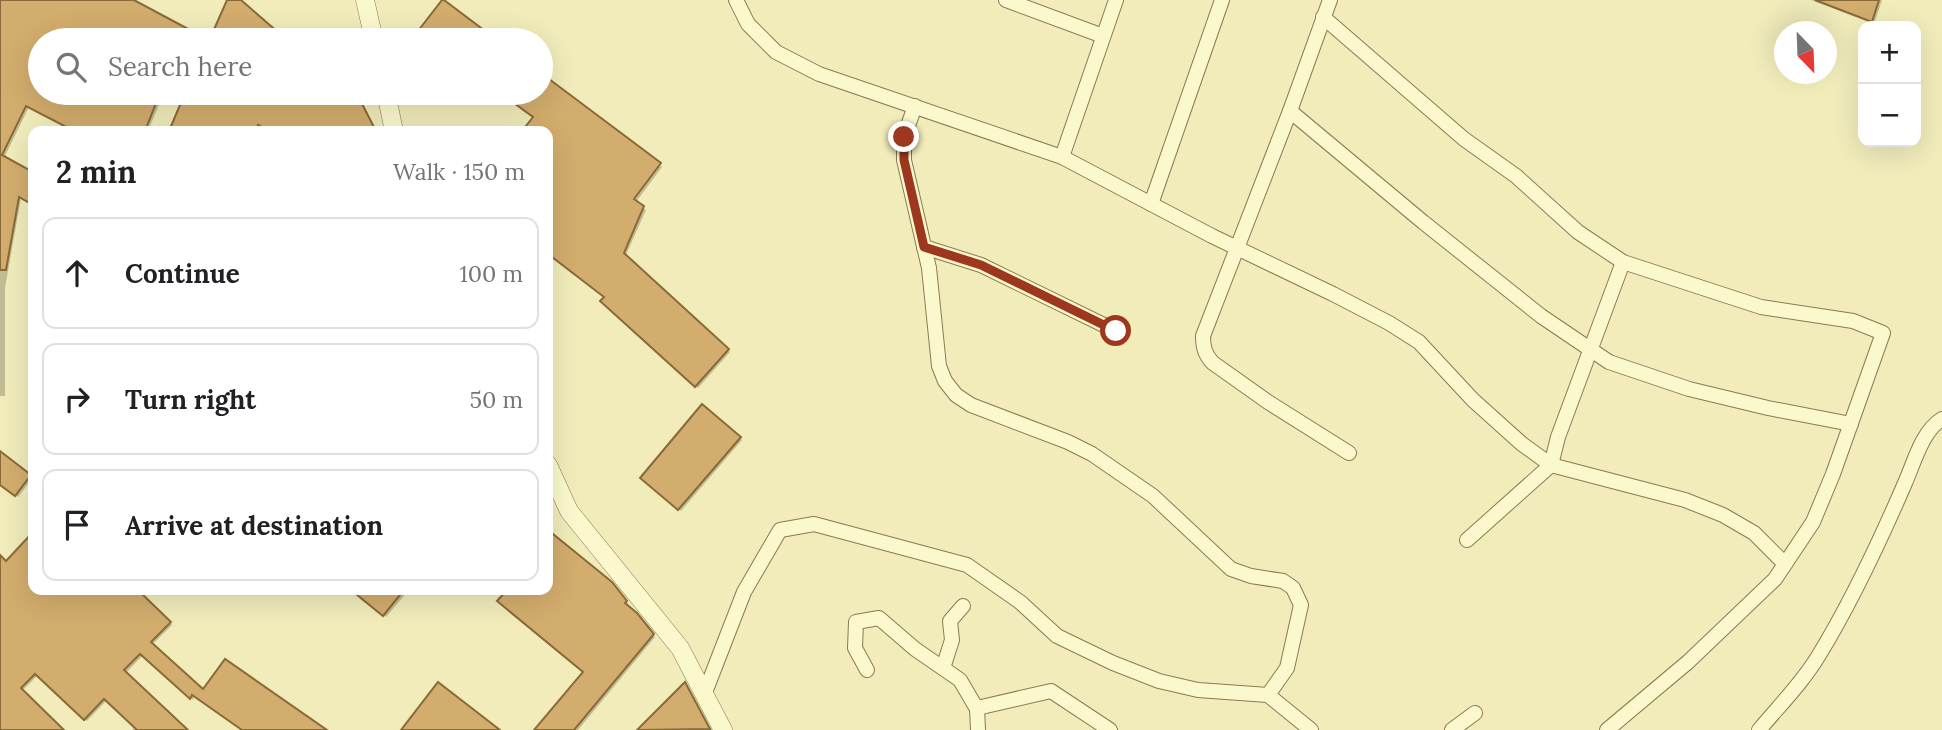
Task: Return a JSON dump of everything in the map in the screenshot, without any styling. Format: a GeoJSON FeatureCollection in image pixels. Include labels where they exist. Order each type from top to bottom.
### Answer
{"type":"FeatureCollection","features":[{"type":"Feature","properties":{"kind":"street"},"geometry":{"type":"LineString","coordinates":[[365,0],[371,28]]}},
{"type":"Feature","properties":{"kind":"street"},"geometry":{"type":"LineString","coordinates":[[736,0],[748,24],[776,52],[819,74],[1062,157],[1237,249],[1333,293],[1419,342],[1473,400],[1522,444],[1551,465],[1685,500],[1723,515],[1754,533],[1785,564]]}},
{"type":"Feature","properties":{"kind":"street"},"geometry":{"type":"LineString","coordinates":[[1006,0],[1103,36]]}},
{"type":"Feature","properties":{"kind":"street"},"geometry":{"type":"LineString","coordinates":[[1062,157],[1116,0]]}},
{"type":"Feature","properties":{"kind":"street"},"geometry":{"type":"LineString","coordinates":[[1151,204],[1222,0]]}},
{"type":"Feature","properties":{"kind":"street"},"geometry":{"type":"LineString","coordinates":[[1330,0],[1203,337],[1208,357],[1268,402],[1349,453]]}},
{"type":"Feature","properties":{"kind":"street"},"geometry":{"type":"LineString","coordinates":[[1323,17],[1464,139],[1516,176],[1578,232],[1622,262],[1761,307],[1853,321],[1883,332],[1833,474],[1812,522],[1775,579],[1688,662],[1607,730]]}},
{"type":"Feature","properties":{"kind":"street"},"geometry":{"type":"LineString","coordinates":[[389,105],[393,126]]}},
{"type":"Feature","properties":{"kind":"street"},"geometry":{"type":"LineString","coordinates":[[915,106],[904,137],[904,160],[929,268],[939,366],[945,381],[956,395],[971,405],[1068,442],[1092,454],[1153,496],[1231,569],[1251,576],[1283,581],[1293,587],[1301,605],[1287,668],[1268,695]]}},
{"type":"Feature","properties":{"kind":"street"},"geometry":{"type":"LineString","coordinates":[[1290,111],[1423,222],[1590,351],[1629,371],[1689,389],[1851,424]]}},
{"type":"Feature","properties":{"kind":"street"},"geometry":{"type":"LineString","coordinates":[[924,247],[981,265],[1116,331]]}},
{"type":"Feature","properties":{"kind":"street"},"geometry":{"type":"LineString","coordinates":[[1467,540],[1551,465],[1558,437],[1622,262]]}},
{"type":"Feature","properties":{"kind":"street"},"geometry":{"type":"LineString","coordinates":[[1759,730],[1818,657],[1892,514],[1923,444],[1935,424],[1942,419]]}},
{"type":"Feature","properties":{"kind":"street"},"geometry":{"type":"LineString","coordinates":[[553,476],[569,511],[680,648],[723,730]]}},
{"type":"Feature","properties":{"kind":"street"},"geometry":{"type":"LineString","coordinates":[[704,695],[744,592],[780,530],[814,524],[967,565],[1020,602],[1057,636],[1159,681],[1198,690],[1268,695],[1311,730]]}},
{"type":"Feature","properties":{"kind":"street"},"geometry":{"type":"LineString","coordinates":[[943,668],[952,640],[950,621],[963,606]]}},
{"type":"Feature","properties":{"kind":"street"},"geometry":{"type":"LineString","coordinates":[[867,670],[855,648],[856,622],[879,618],[915,649],[960,680],[977,709],[978,730]]}},
{"type":"Feature","properties":{"kind":"street"},"geometry":{"type":"LineString","coordinates":[[977,709],[1051,691],[1110,730]]}},
{"type":"Feature","properties":{"kind":"street"},"geometry":{"type":"LineString","coordinates":[[1452,730],[1475,713]]}},
{"type":"Feature","properties":{"kind":"building"},"geometry":{"type":"Polygon","coordinates":[[[0,0],[134,0],[186,28],[28,28],[28,105],[155,105],[147,126],[64,126],[26,106],[2,155],[28,169],[28,202],[19,197],[6,270],[0,270],[0,0]]]}},
{"type":"Feature","properties":{"kind":"building"},"geometry":{"type":"Polygon","coordinates":[[[227,0],[241,0],[273,28],[215,28],[227,0]]]}},
{"type":"Feature","properties":{"kind":"building"},"geometry":{"type":"Polygon","coordinates":[[[444,0],[481,28],[420,28],[444,0]]]}},
{"type":"Feature","properties":{"kind":"building"},"geometry":{"type":"Polygon","coordinates":[[[1815,0],[1879,0],[1872,21],[1815,0]]]}},
{"type":"Feature","properties":{"kind":"building"},"geometry":{"type":"Polygon","coordinates":[[[553,82],[661,163],[634,199],[644,206],[624,253],[729,349],[695,387],[600,301],[604,297],[553,258],[553,126],[526,126],[533,117],[516,105],[553,105],[553,82]]]}},
{"type":"Feature","properties":{"kind":"building"},"geometry":{"type":"Polygon","coordinates":[[[180,105],[363,105],[373,126],[258,125],[171,126],[180,105]]]}},
{"type":"Feature","properties":{"kind":"building"},"geometry":{"type":"Polygon","coordinates":[[[702,404],[741,437],[678,510],[640,478],[702,404]]]}},
{"type":"Feature","properties":{"kind":"building"},"geometry":{"type":"Polygon","coordinates":[[[0,451],[28,473],[28,479],[15,496],[0,485],[0,451]]]}},
{"type":"Feature","properties":{"kind":"building"},"geometry":{"type":"Polygon","coordinates":[[[553,534],[612,582],[627,601],[625,603],[654,634],[574,730],[534,730],[583,672],[497,601],[502,595],[553,595],[553,534]]]}},
{"type":"Feature","properties":{"kind":"building"},"geometry":{"type":"Polygon","coordinates":[[[28,537],[28,595],[143,595],[171,622],[151,642],[203,689],[225,659],[327,730],[242,730],[192,695],[190,699],[140,654],[124,670],[188,730],[137,730],[104,699],[84,720],[35,674],[21,688],[64,730],[0,730],[0,555],[6,561],[28,537]]]}},
{"type":"Feature","properties":{"kind":"building"},"geometry":{"type":"Polygon","coordinates":[[[357,595],[400,595],[383,616],[357,595]]]}},
{"type":"Feature","properties":{"kind":"building"},"geometry":{"type":"Polygon","coordinates":[[[438,682],[500,730],[401,730],[438,682]]]}},
{"type":"Feature","properties":{"kind":"building"},"geometry":{"type":"Polygon","coordinates":[[[685,682],[710,729],[637,730],[685,682]]]}},
{"type":"Feature","properties":{"kind":"route"},"geometry":{"type":"LineString","coordinates":[[904,137],[904,160],[924,247],[981,265],[1116,331]]}}]}
